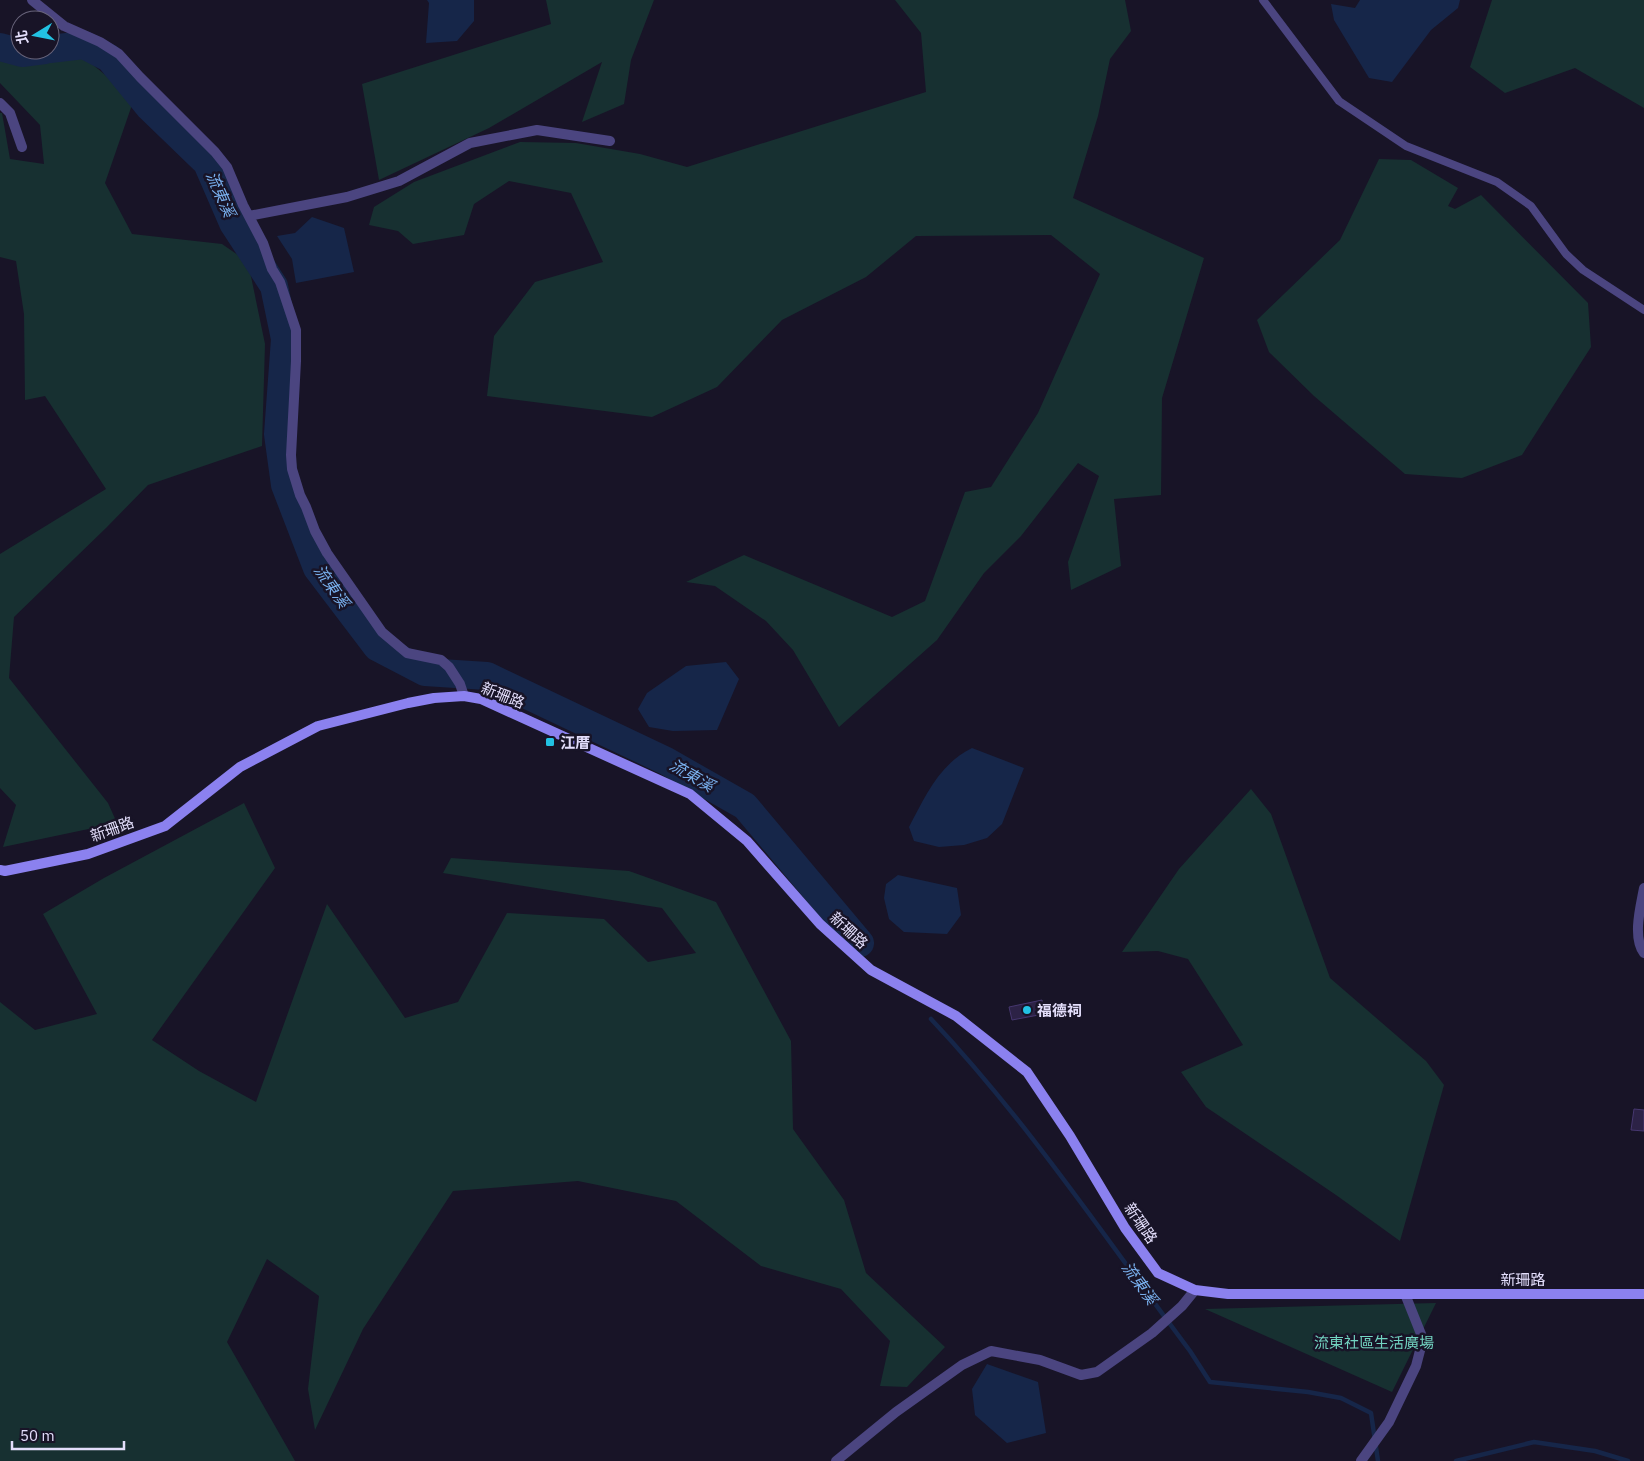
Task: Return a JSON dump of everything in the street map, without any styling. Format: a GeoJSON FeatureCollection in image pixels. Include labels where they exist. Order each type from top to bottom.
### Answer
{"type":"FeatureCollection","features":[{"type":"Feature","properties":{"kind":"street"},"geometry":{"type":"LineString","coordinates":[[32,0],[64,26],[100,42],[119,54],[215,152],[227,167],[263,244],[272,269],[280,282],[296,330],[292,469],[300,495],[315,531],[382,632],[407,652],[416,656],[440,660],[449,667],[460,684],[464,696]]}},
{"type":"Feature","properties":{"kind":"street"},"geometry":{"type":"LineString","coordinates":[[0,103],[10,113],[22,147]]}},
{"type":"Feature","properties":{"kind":"street"},"geometry":{"type":"LineString","coordinates":[[249,216],[348,197],[399,181],[470,143],[537,130],[610,141]]}},
{"type":"Feature","properties":{"kind":"street","name":"新珊路"},"geometry":{"type":"LineString","coordinates":[[0,870],[5,871],[88,854],[165,826],[240,767],[318,726],[434,698],[464,696],[481,699],[690,794],[747,841],[820,924],[871,970],[956,1016],[1027,1072],[1070,1136],[1125,1228],[1158,1273],[1195,1290],[1228,1294],[1644,1294]]}},
{"type":"Feature","properties":{"kind":"street"},"geometry":{"type":"LineString","coordinates":[[1644,888],[1639,916],[1638,938],[1641,949],[1644,952]]}},
{"type":"Feature","properties":{"kind":"street"},"geometry":{"type":"LineString","coordinates":[[836,1461],[896,1412],[962,1365],[991,1351],[1040,1360],[1081,1375],[1097,1372],[1152,1333],[1182,1306],[1195,1290]]}},
{"type":"Feature","properties":{"kind":"street"},"geometry":{"type":"LineString","coordinates":[[1361,1461],[1389,1422],[1416,1366],[1423,1339],[1405,1294]]}},
{"type":"Feature","properties":{"kind":"lane"},"geometry":{"type":"LineString","coordinates":[[1263,0],[1339,101],[1406,146],[1497,182],[1531,206],[1566,254],[1583,270],[1644,310]]}},
{"type":"Feature","properties":{"kind":"green space"},"geometry":{"type":"Polygon","coordinates":[[[546,0],[654,0],[631,60],[624,104],[582,122],[602,62],[489,128],[379,180],[362,84],[551,24],[546,0]]]}},
{"type":"Feature","properties":{"kind":"green space"},"geometry":{"type":"Polygon","coordinates":[[[895,0],[1125,0],[1131,31],[1110,59],[1098,116],[1073,198],[1204,258],[1162,398],[1161,495],[1114,499],[1121,566],[1071,590],[1068,562],[1099,476],[1078,463],[1021,536],[984,573],[937,640],[839,727],[793,650],[766,621],[715,586],[686,582],[744,555],[892,617],[925,601],[965,492],[991,487],[1038,413],[1100,274],[1051,235],[916,236],[866,277],[782,320],[717,387],[652,417],[487,396],[494,336],[535,282],[603,262],[571,193],[509,181],[474,204],[464,235],[413,244],[398,231],[369,225],[374,207],[414,182],[520,142],[576,143],[640,154],[687,167],[926,92],[921,33],[895,0]]]}},
{"type":"Feature","properties":{"kind":"green space"},"geometry":{"type":"Polygon","coordinates":[[[1492,0],[1644,0],[1644,108],[1575,68],[1505,93],[1470,67],[1492,0]]]}},
{"type":"Feature","properties":{"kind":"green space"},"geometry":{"type":"Polygon","coordinates":[[[0,43],[10,44],[10,60],[60,60],[60,44],[68,44],[134,99],[105,183],[132,234],[222,244],[248,262],[265,344],[262,446],[148,485],[14,617],[9,678],[108,803],[117,823],[3,847],[16,805],[0,788],[0,554],[106,489],[45,396],[25,400],[24,314],[16,261],[0,257],[0,113],[2,113],[10,159],[44,164],[40,125],[0,83],[0,43]]]}},
{"type":"Feature","properties":{"kind":"green space"},"geometry":{"type":"Polygon","coordinates":[[[1379,159],[1411,160],[1458,188],[1448,206],[1455,209],[1481,195],[1588,303],[1591,347],[1522,455],[1462,478],[1405,474],[1314,396],[1269,352],[1257,320],[1340,240],[1379,159]]]}},
{"type":"Feature","properties":{"kind":"green space"},"geometry":{"type":"Polygon","coordinates":[[[1251,789],[1271,814],[1330,978],[1426,1061],[1444,1085],[1400,1241],[1206,1107],[1181,1072],[1243,1045],[1188,959],[1158,951],[1122,952],[1179,869],[1251,789]]]}},
{"type":"Feature","properties":{"kind":"green space"},"geometry":{"type":"Polygon","coordinates":[[[244,803],[275,868],[152,1040],[199,1071],[256,1102],[327,904],[405,1018],[458,1002],[507,913],[604,919],[648,962],[696,953],[662,908],[443,873],[451,858],[629,871],[716,902],[791,1041],[793,1129],[844,1200],[866,1273],[945,1347],[907,1387],[880,1386],[890,1341],[841,1289],[761,1266],[676,1201],[578,1181],[453,1191],[363,1329],[315,1430],[308,1389],[319,1296],[267,1259],[227,1342],[295,1461],[0,1461],[0,1002],[35,1030],[97,1014],[43,914],[104,878],[244,803]]]}},
{"type":"Feature","properties":{"kind":"green space","name":"流東社區生活廣場"},"geometry":{"type":"Polygon","coordinates":[[[1436,1303],[1392,1392],[1205,1309],[1436,1303]]]}},
{"type":"Feature","properties":{"kind":"water"},"geometry":{"type":"Polygon","coordinates":[[[427,0],[474,0],[474,21],[457,41],[426,43],[429,3],[427,0]]]}},
{"type":"Feature","properties":{"kind":"water"},"geometry":{"type":"Polygon","coordinates":[[[1360,0],[1460,0],[1458,8],[1431,30],[1392,82],[1369,78],[1334,20],[1331,4],[1355,8],[1360,0]]]}},
{"type":"Feature","properties":{"kind":"water"},"geometry":{"type":"Polygon","coordinates":[[[312,217],[344,228],[354,272],[296,283],[292,259],[277,236],[295,233],[312,217]]]}},
{"type":"Feature","properties":{"kind":"water"},"geometry":{"type":"Polygon","coordinates":[[[726,662],[739,679],[717,730],[673,731],[649,727],[638,709],[647,693],[686,666],[726,662]]]}},
{"type":"Feature","properties":{"kind":"water"},"geometry":{"type":"Polygon","coordinates":[[[972,748],[1024,768],[1002,824],[987,838],[964,845],[939,847],[914,841],[909,827],[927,793],[950,763],[972,748]]]}},
{"type":"Feature","properties":{"kind":"water"},"geometry":{"type":"Polygon","coordinates":[[[898,875],[957,888],[961,915],[947,934],[904,932],[889,919],[884,898],[886,884],[898,875]]]}},
{"type":"Feature","properties":{"kind":"water"},"geometry":{"type":"Polygon","coordinates":[[[987,1364],[1038,1382],[1046,1433],[1007,1443],[975,1415],[972,1389],[987,1364]]]}},
{"type":"Feature","properties":{"kind":"building","name":"福德祠"},"geometry":{"type":"Polygon","coordinates":[[[1042,1000],[1044,1014],[1012,1020],[1009,1007],[1042,1000]]]}},
{"type":"Feature","properties":{"kind":"building"},"geometry":{"type":"Polygon","coordinates":[[[1634,1109],[1644,1110],[1644,1131],[1631,1130],[1634,1109]]]}},
{"type":"Feature","properties":{"kind":"waterway","name":"流東溪"},"geometry":{"type":"LineString","coordinates":[[60,48],[84,45],[109,58],[149,107],[207,163],[233,223],[274,286],[285,339],[278,434],[285,485],[317,568],[377,647],[425,672],[487,676],[666,761],[745,806],[860,943]]}},
{"type":"Feature","properties":{"kind":"waterway","name":"流東溪"},"geometry":{"type":"LineString","coordinates":[[0,47],[10,50]]}},
{"type":"Feature","properties":{"kind":"waterway","name":"流東溪"},"geometry":{"type":"LineString","coordinates":[[931,1019],[967,1058],[1033,1140],[1190,1351],[1210,1382],[1308,1392],[1341,1398],[1371,1413],[1378,1461]]}},
{"type":"Feature","properties":{"kind":"waterway","name":"流東溪"},"geometry":{"type":"LineString","coordinates":[[1456,1461],[1534,1442],[1595,1451],[1628,1461]]}},
{"type":"Feature","properties":{"kind":"place","name":"江厝"},"geometry":{"type":"Point","coordinates":[550,742]}},
{"type":"Feature","properties":{"kind":"place","name":"福德祠"},"geometry":{"type":"Point","coordinates":[1027,1010]}}]}
